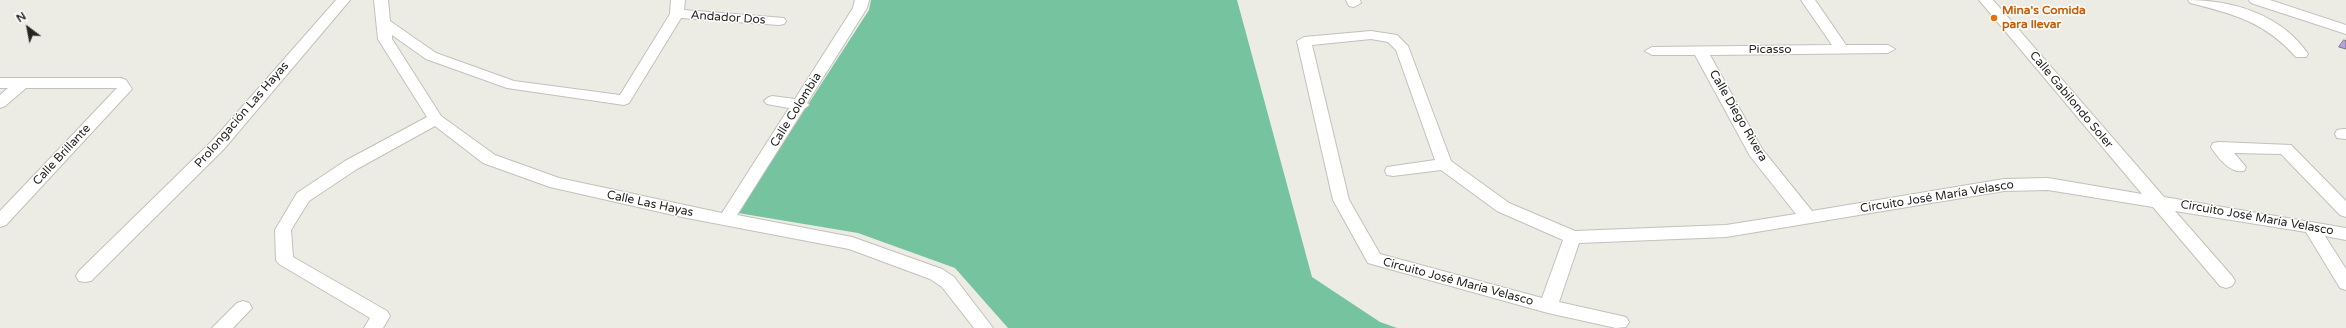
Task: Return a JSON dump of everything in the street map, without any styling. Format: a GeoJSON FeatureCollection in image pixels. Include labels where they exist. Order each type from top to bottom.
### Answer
{"type":"FeatureCollection","features":[{"type":"Feature","properties":{"kind":"street","name":"Prolongación Las Hayas"},"geometry":{"type":"LineString","coordinates":[[85,276],[218,145],[261,93],[343,0]]}},
{"type":"Feature","properties":{"kind":"street","name":"Calle Las Hayas"},"geometry":{"type":"LineString","coordinates":[[381,0],[385,24],[385,39],[436,119],[489,158],[556,183],[682,212],[727,218],[852,243],[936,274],[948,282],[984,328]]}},
{"type":"Feature","properties":{"kind":"street","name":"Calle Colombia"},"geometry":{"type":"LineString","coordinates":[[727,218],[800,105],[860,8],[862,0]]}},
{"type":"Feature","properties":{"kind":"street"},"geometry":{"type":"LineString","coordinates":[[1808,0],[1842,50]]}},
{"type":"Feature","properties":{"kind":"street","name":"Calle Gabilondo Soler"},"geometry":{"type":"LineString","coordinates":[[1986,0],[2226,281]]}},
{"type":"Feature","properties":{"kind":"street"},"geometry":{"type":"LineString","coordinates":[[2195,0],[2234,9],[2260,20],[2280,32],[2301,54]]}},
{"type":"Feature","properties":{"kind":"street"},"geometry":{"type":"LineString","coordinates":[[2256,0],[2346,30]]}},
{"type":"Feature","properties":{"kind":"street"},"geometry":{"type":"LineString","coordinates":[[385,24],[431,56],[512,86],[624,100],[678,7]]}},
{"type":"Feature","properties":{"kind":"street","name":"Andador Dos"},"geometry":{"type":"LineString","coordinates":[[678,7],[779,21]]}},
{"type":"Feature","properties":{"kind":"street","name":"Circuito José María Velasco"},"geometry":{"type":"LineString","coordinates":[[1573,237],[1548,306],[1374,260],[1341,200],[1304,41],[1371,35],[1392,38],[1403,49],[1444,164],[1503,207],[1573,237],[1726,231],[2004,186],[2048,184],[2157,201],[2346,234]]}},
{"type":"Feature","properties":{"kind":"street","name":"Picasso"},"geometry":{"type":"LineString","coordinates":[[1652,51],[1842,50],[1885,44]]}},
{"type":"Feature","properties":{"kind":"street","name":"Calle Diego Rivera"},"geometry":{"type":"LineString","coordinates":[[1700,50],[1756,152],[1808,217]]}},
{"type":"Feature","properties":{"kind":"street"},"geometry":{"type":"LineString","coordinates":[[0,83],[22,83]]}},
{"type":"Feature","properties":{"kind":"street"},"geometry":{"type":"LineString","coordinates":[[0,104],[22,83]]}},
{"type":"Feature","properties":{"kind":"street","name":"Calle Brillante"},"geometry":{"type":"LineString","coordinates":[[0,221],[125,89],[121,83],[22,83]]}},
{"type":"Feature","properties":{"kind":"street"},"geometry":{"type":"LineString","coordinates":[[772,101],[800,105]]}},
{"type":"Feature","properties":{"kind":"street"},"geometry":{"type":"LineString","coordinates":[[373,328],[381,316],[285,260],[283,230],[303,197],[351,165],[436,119]]}},
{"type":"Feature","properties":{"kind":"street"},"geometry":{"type":"LineString","coordinates":[[2238,167],[2219,147],[2285,149],[2346,211]]}},
{"type":"Feature","properties":{"kind":"street"},"geometry":{"type":"LineString","coordinates":[[1393,171],[1444,164]]}},
{"type":"Feature","properties":{"kind":"street"},"geometry":{"type":"LineString","coordinates":[[2311,227],[2346,283]]}},
{"type":"Feature","properties":{"kind":"street"},"geometry":{"type":"LineString","coordinates":[[1548,306],[1620,322]]}},
{"type":"Feature","properties":{"kind":"street"},"geometry":{"type":"LineString","coordinates":[[221,328],[244,308]]}},
{"type":"Feature","properties":{"kind":"green space"},"geometry":{"type":"Polygon","coordinates":[[[871,0],[1237,0],[1312,277],[1380,322],[1397,328],[1008,328],[955,268],[858,233],[738,213],[869,10],[871,0]]]}},
{"type":"Feature","properties":{"kind":"building"},"geometry":{"type":"Polygon","coordinates":[[[2344,40],[2346,41],[2346,49],[2339,47],[2344,40]]]}},
{"type":"Feature","properties":{"kind":"place","name":"Mina's Comida para llevar"},"geometry":{"type":"Point","coordinates":[1994,18]}}]}
